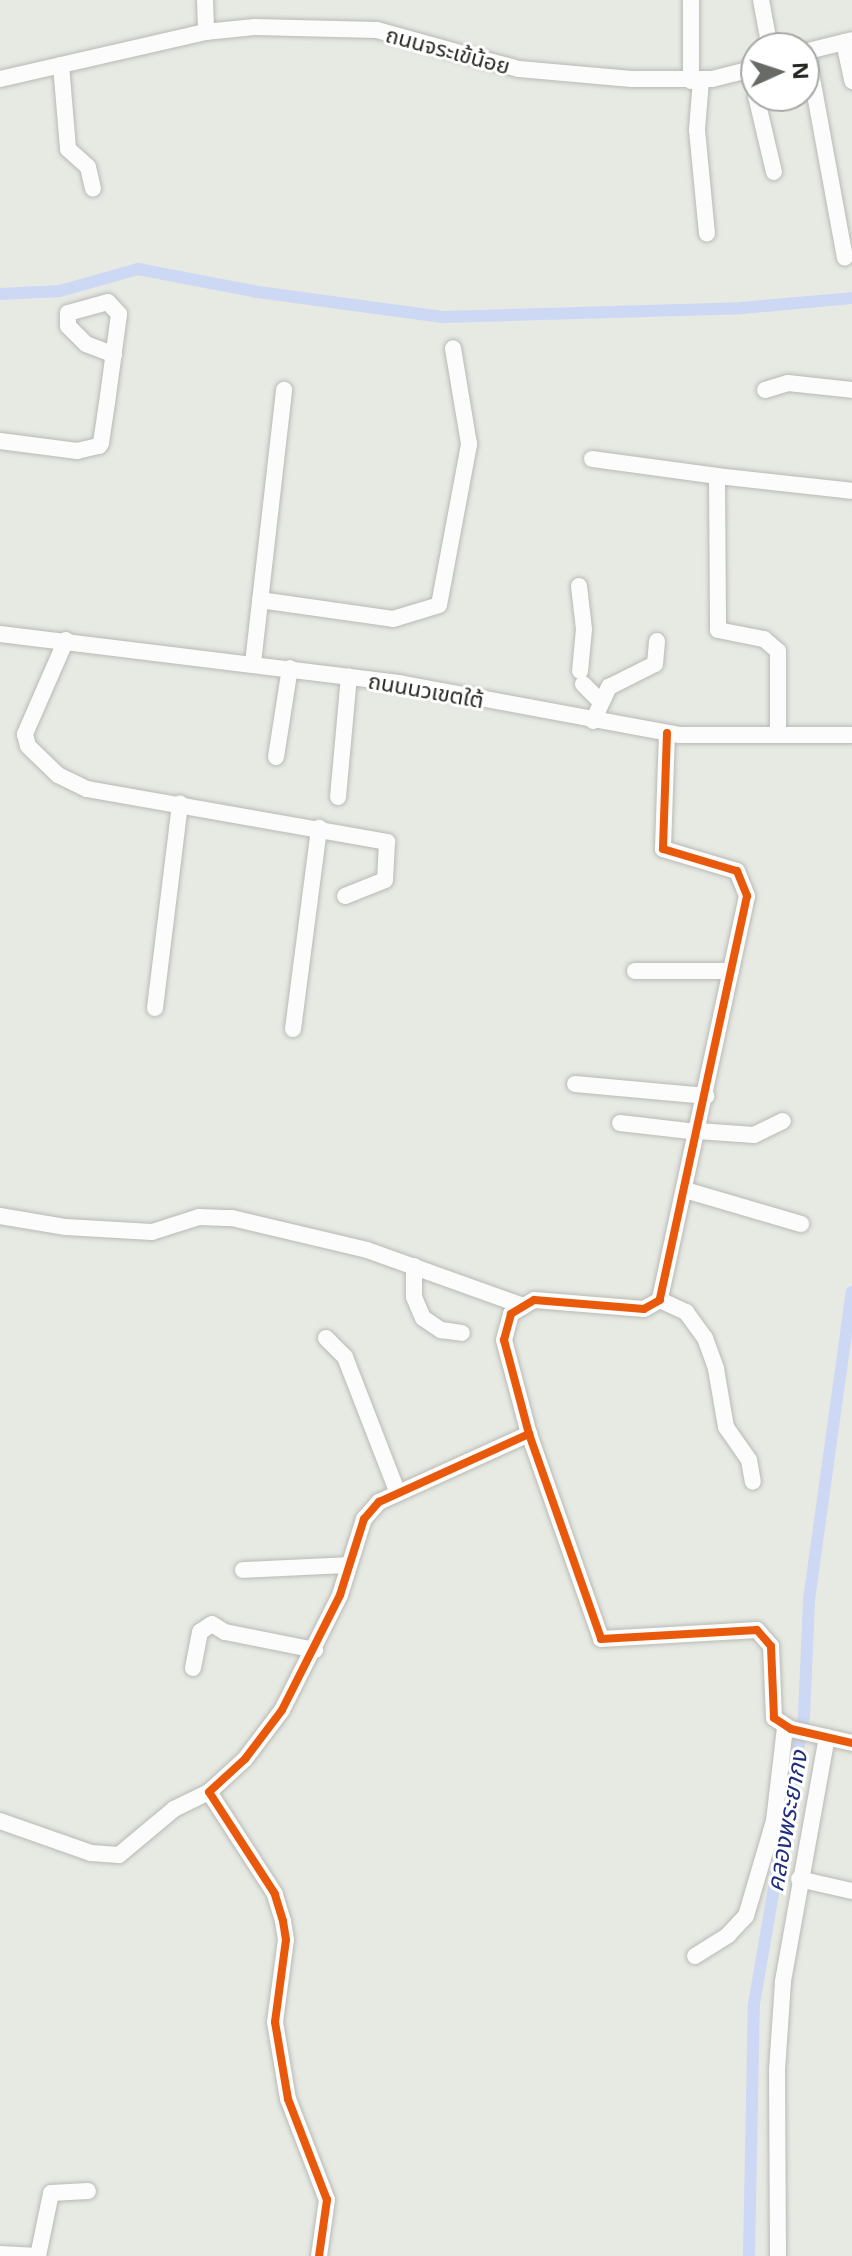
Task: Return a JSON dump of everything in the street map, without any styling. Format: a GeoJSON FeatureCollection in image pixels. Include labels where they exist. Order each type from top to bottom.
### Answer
{"type":"FeatureCollection","features":[{"type":"Feature","properties":{"kind":"street"},"geometry":{"type":"LineString","coordinates":[[205,0],[206,32]]}},
{"type":"Feature","properties":{"kind":"street"},"geometry":{"type":"LineString","coordinates":[[691,0],[697,130],[707,234]]}},
{"type":"Feature","properties":{"kind":"street"},"geometry":{"type":"LineString","coordinates":[[761,0],[767,32]]}},
{"type":"Feature","properties":{"kind":"street","name":"ถนนจระเข้น้อย"},"geometry":{"type":"LineString","coordinates":[[0,79],[206,32],[377,30],[519,69],[696,80],[740,72]]}},
{"type":"Feature","properties":{"kind":"street"},"geometry":{"type":"LineString","coordinates":[[820,48],[848,41],[852,81]]}},
{"type":"Feature","properties":{"kind":"street"},"geometry":{"type":"LineString","coordinates":[[61,65],[68,149],[88,167],[93,188]]}},
{"type":"Feature","properties":{"kind":"street"},"geometry":{"type":"LineString","coordinates":[[760,112],[774,172]]}},
{"type":"Feature","properties":{"kind":"street"},"geometry":{"type":"LineString","coordinates":[[817,112],[845,258]]}},
{"type":"Feature","properties":{"kind":"street"},"geometry":{"type":"LineString","coordinates":[[260,600],[393,619],[439,605],[469,444],[453,348]]}},
{"type":"Feature","properties":{"kind":"street"},"geometry":{"type":"LineString","coordinates":[[0,441],[77,451],[99,446],[114,355]]}},
{"type":"Feature","properties":{"kind":"street"},"geometry":{"type":"LineString","coordinates":[[765,390],[788,383],[852,390]]}},
{"type":"Feature","properties":{"kind":"street"},"geometry":{"type":"LineString","coordinates":[[253,663],[284,390]]}},
{"type":"Feature","properties":{"kind":"street"},"geometry":{"type":"LineString","coordinates":[[592,459],[852,491]]}},
{"type":"Feature","properties":{"kind":"street"},"geometry":{"type":"LineString","coordinates":[[717,476],[718,630],[764,639],[778,651],[778,733]]}},
{"type":"Feature","properties":{"kind":"street"},"geometry":{"type":"LineString","coordinates":[[579,586],[584,629],[582,678],[600,701]]}},
{"type":"Feature","properties":{"kind":"street","name":"ถนนนวเขตใต้"},"geometry":{"type":"LineString","coordinates":[[0,634],[349,676],[667,733],[852,735]]}},
{"type":"Feature","properties":{"kind":"street"},"geometry":{"type":"LineString","coordinates":[[66,640],[27,727],[28,746],[58,775],[87,789],[387,842],[385,880],[345,896]]}},
{"type":"Feature","properties":{"kind":"street"},"geometry":{"type":"LineString","coordinates":[[593,721],[600,701],[621,678],[655,664],[657,641]]}},
{"type":"Feature","properties":{"kind":"street"},"geometry":{"type":"LineString","coordinates":[[276,757],[290,668]]}},
{"type":"Feature","properties":{"kind":"street"},"geometry":{"type":"LineString","coordinates":[[338,797],[349,676]]}},
{"type":"Feature","properties":{"kind":"street"},"geometry":{"type":"LineString","coordinates":[[667,733],[663,849],[725,865],[745,883],[706,1096],[660,1300],[644,1309],[534,1300],[521,1305],[511,1314],[504,1340],[529,1434],[601,1639],[757,1630],[771,1646],[774,1718],[788,1728],[852,1743]]}},
{"type":"Feature","properties":{"kind":"street"},"geometry":{"type":"LineString","coordinates":[[155,1008],[180,804]]}},
{"type":"Feature","properties":{"kind":"street"},"geometry":{"type":"LineString","coordinates":[[293,1029],[319,828]]}},
{"type":"Feature","properties":{"kind":"street"},"geometry":{"type":"LineString","coordinates":[[635,971],[731,971]]}},
{"type":"Feature","properties":{"kind":"street"},"geometry":{"type":"LineString","coordinates":[[575,1084],[706,1096]]}},
{"type":"Feature","properties":{"kind":"street"},"geometry":{"type":"LineString","coordinates":[[620,1123],[754,1135],[783,1121]]}},
{"type":"Feature","properties":{"kind":"street"},"geometry":{"type":"LineString","coordinates":[[685,1190],[801,1224]]}},
{"type":"Feature","properties":{"kind":"street"},"geometry":{"type":"LineString","coordinates":[[0,1216],[66,1227],[152,1232],[214,1215],[308,1234],[414,1266],[521,1305]]}},
{"type":"Feature","properties":{"kind":"street"},"geometry":{"type":"LineString","coordinates":[[414,1266],[414,1297],[423,1318],[441,1330],[462,1333]]}},
{"type":"Feature","properties":{"kind":"street"},"geometry":{"type":"LineString","coordinates":[[660,1300],[686,1312],[705,1338],[716,1369],[726,1427],[749,1460],[753,1482]]}},
{"type":"Feature","properties":{"kind":"street"},"geometry":{"type":"LineString","coordinates":[[326,1338],[345,1357],[397,1491]]}},
{"type":"Feature","properties":{"kind":"street"},"geometry":{"type":"LineString","coordinates":[[0,1821],[91,1853],[119,1855],[174,1809],[209,1792],[245,1759],[269,1727],[315,1650],[364,1519],[397,1491],[529,1434]]}},
{"type":"Feature","properties":{"kind":"street"},"geometry":{"type":"LineString","coordinates":[[243,1570],[349,1565]]}},
{"type":"Feature","properties":{"kind":"street"},"geometry":{"type":"LineString","coordinates":[[193,1668],[200,1632],[212,1624],[225,1632],[315,1650]]}},
{"type":"Feature","properties":{"kind":"street"},"geometry":{"type":"LineString","coordinates":[[695,1956],[728,1935],[746,1916],[774,1821],[788,1728]]}},
{"type":"Feature","properties":{"kind":"street"},"geometry":{"type":"LineString","coordinates":[[778,2256],[779,2045],[799,1879],[822,1736]]}},
{"type":"Feature","properties":{"kind":"street"},"geometry":{"type":"LineString","coordinates":[[209,1792],[275,1894],[283,1921],[286,1940],[275,2022],[288,2099],[327,2200],[319,2256]]}},
{"type":"Feature","properties":{"kind":"street"},"geometry":{"type":"LineString","coordinates":[[799,1879],[852,1891]]}},
{"type":"Feature","properties":{"kind":"street"},"geometry":{"type":"LineString","coordinates":[[0,2254],[38,2256],[51,2193],[88,2191]]}},
{"type":"Feature","properties":{"kind":"waterway"},"geometry":{"type":"LineString","coordinates":[[0,294],[60,291],[138,269],[258,292],[444,317],[741,308],[852,298]]}},
{"type":"Feature","properties":{"kind":"waterway","name":"คลองพระยากง"},"geometry":{"type":"LineString","coordinates":[[749,2256],[754,2004],[804,1716],[809,1600],[852,1292]]}},
{"type":"Feature","properties":{"kind":"cycle path"},"geometry":{"type":"LineString","coordinates":[[667,733],[663,849],[737,871],[747,896],[660,1300],[644,1309],[534,1300],[511,1314],[504,1340],[529,1434],[601,1639],[757,1630],[771,1646],[774,1718],[791,1729],[852,1743]]}},
{"type":"Feature","properties":{"kind":"cycle path"},"geometry":{"type":"LineString","coordinates":[[319,2256],[327,2200],[288,2099],[275,2022],[286,1940],[283,1921],[275,1894],[209,1792],[245,1759],[282,1710],[340,1595],[364,1519],[379,1502],[529,1434]]}}]}
